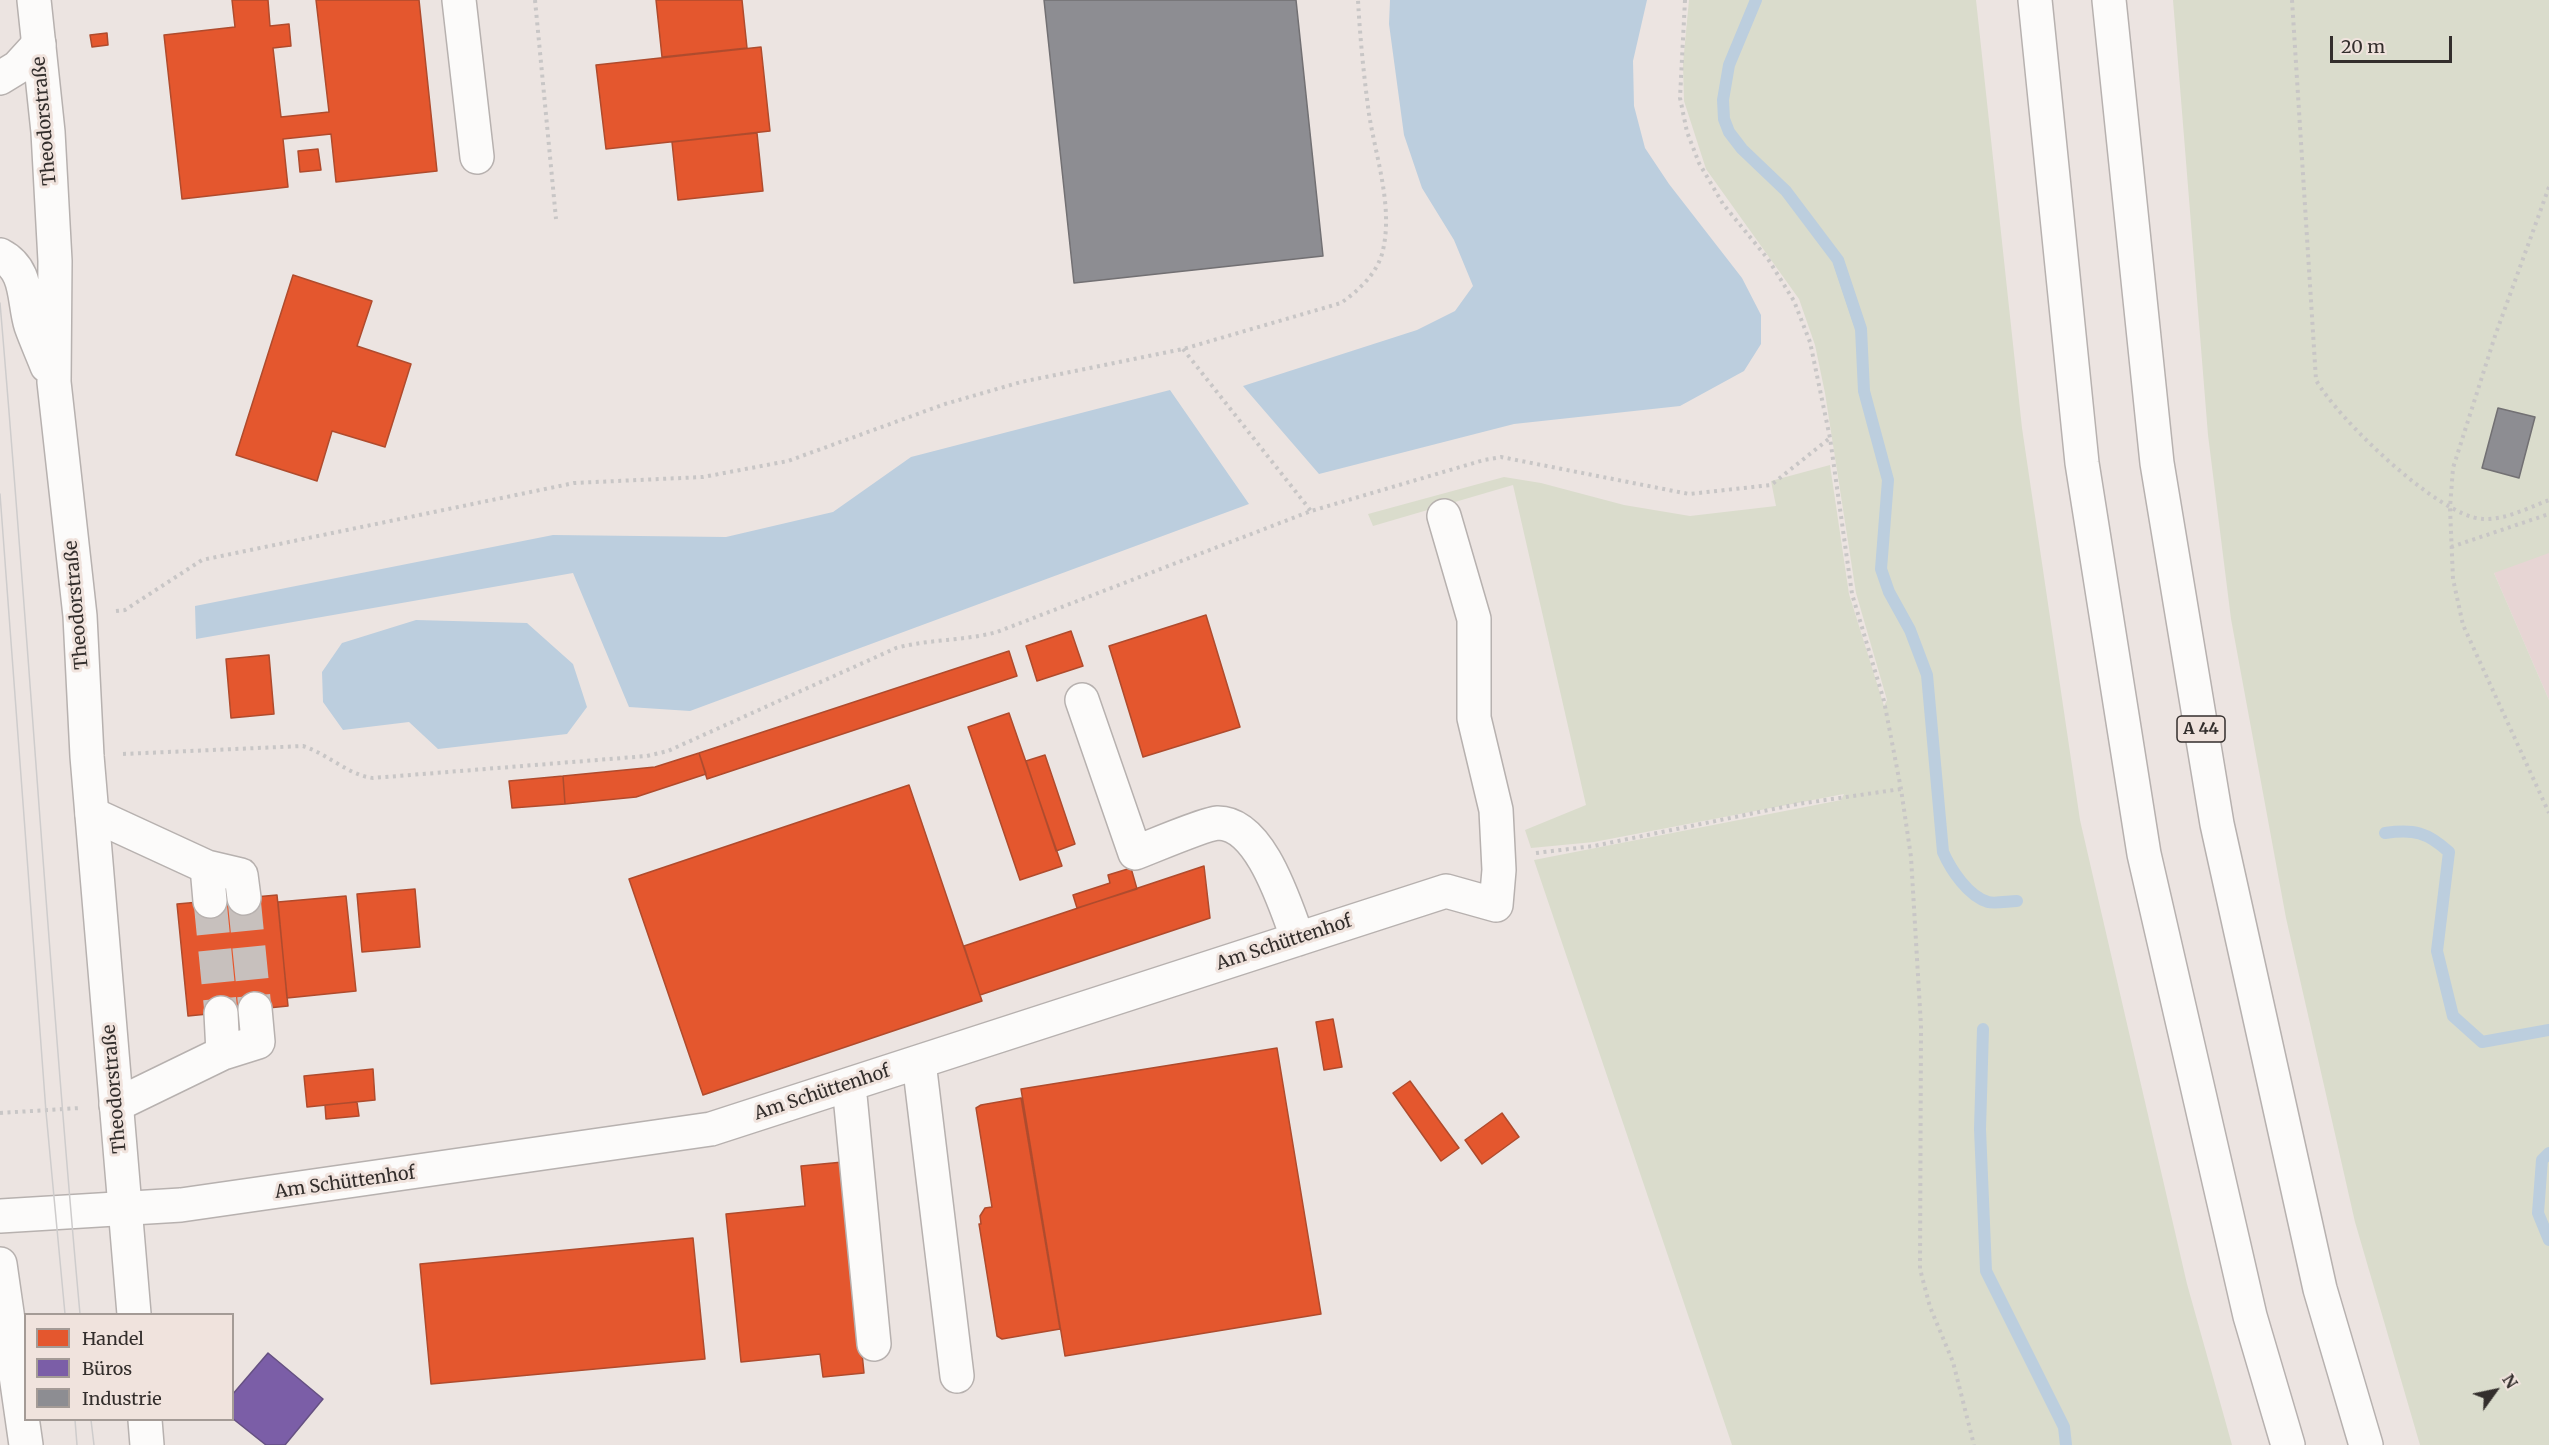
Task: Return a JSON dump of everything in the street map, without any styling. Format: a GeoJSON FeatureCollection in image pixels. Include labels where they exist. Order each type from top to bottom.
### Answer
{"type":"FeatureCollection","features":[{"type":"Feature","properties":{"kind":"main road","name":"Theodorstraße"},"geometry":{"type":"LineString","coordinates":[[34,0],[48,132],[55,261],[54,382],[80,616],[92,814],[134,1313]]}},
{"type":"Feature","properties":{"kind":"main road"},"geometry":{"type":"LineString","coordinates":[[459,0],[477,158]]}},
{"type":"Feature","properties":{"kind":"main road"},"geometry":{"type":"LineString","coordinates":[[2035,0],[2082,463],[2144,854],[2250,1316],[2288,1445]]}},
{"type":"Feature","properties":{"kind":"main road","name":"A 44"},"geometry":{"type":"LineString","coordinates":[[2109,0],[2157,463],[2217,824],[2320,1289],[2366,1445]]}},
{"type":"Feature","properties":{"kind":"main road"},"geometry":{"type":"LineString","coordinates":[[0,79],[18,67],[39,44]]}},
{"type":"Feature","properties":{"kind":"main road"},"geometry":{"type":"LineString","coordinates":[[0,255],[8,259],[24,281],[31,324],[54,382]]}},
{"type":"Feature","properties":{"kind":"main road","name":"Am Schüttenhof"},"geometry":{"type":"LineString","coordinates":[[125,1210],[316,1188],[711,1129],[1446,891],[1496,905],[1499,870],[1496,810],[1474,718],[1474,619],[1444,516]]}},
{"type":"Feature","properties":{"kind":"main road"},"geometry":{"type":"LineString","coordinates":[[1082,700],[1135,852],[1217,823],[1239,829],[1256,843],[1298,939]]}},
{"type":"Feature","properties":{"kind":"main road"},"geometry":{"type":"LineString","coordinates":[[92,814],[207,867],[241,875],[244,898]]}},
{"type":"Feature","properties":{"kind":"main road"},"geometry":{"type":"LineString","coordinates":[[207,867],[210,901]]}},
{"type":"Feature","properties":{"kind":"main road"},"geometry":{"type":"LineString","coordinates":[[116,1105],[223,1053],[258,1042],[255,1010]]}},
{"type":"Feature","properties":{"kind":"main road"},"geometry":{"type":"LineString","coordinates":[[221,1013],[223,1053]]}},
{"type":"Feature","properties":{"kind":"main road"},"geometry":{"type":"LineString","coordinates":[[919,1062],[957,1376]]}},
{"type":"Feature","properties":{"kind":"main road"},"geometry":{"type":"LineString","coordinates":[[849,1085],[874,1344]]}},
{"type":"Feature","properties":{"kind":"main road"},"geometry":{"type":"LineString","coordinates":[[0,1216],[125,1210]]}},
{"type":"Feature","properties":{"kind":"main road"},"geometry":{"type":"LineString","coordinates":[[0,1264],[26,1445]]}},
{"type":"Feature","properties":{"kind":"main road"},"geometry":{"type":"LineString","coordinates":[[145,1421],[147,1445]]}},
{"type":"Feature","properties":{"kind":"path"},"geometry":{"type":"LineString","coordinates":[[535,0],[556,219]]}},
{"type":"Feature","properties":{"kind":"path"},"geometry":{"type":"LineString","coordinates":[[80,616],[125,610],[202,560],[574,483],[702,477],[788,461],[945,404],[1021,382],[1183,349],[1341,303],[1360,290],[1383,251],[1386,208],[1369,112],[1358,0]]}},
{"type":"Feature","properties":{"kind":"path"},"geometry":{"type":"LineString","coordinates":[[1684,0],[1680,98],[1687,132],[1699,163],[1723,204],[1768,259],[1794,301],[1810,342],[1830,438],[1852,594],[1884,701],[1911,857],[1921,1026],[1920,1269],[1930,1307],[1953,1362],[1974,1445]]}},
{"type":"Feature","properties":{"kind":"path"},"geometry":{"type":"LineString","coordinates":[[2292,0],[2316,380],[2326,399],[2342,416],[2425,492],[2450,508],[2481,519],[2495,518],[2549,500]]}},
{"type":"Feature","properties":{"kind":"path"},"geometry":{"type":"LineString","coordinates":[[2549,187],[2495,336],[2453,468],[2450,508],[2456,600],[2463,625],[2478,664],[2549,813]]}},
{"type":"Feature","properties":{"kind":"path"},"geometry":{"type":"LineString","coordinates":[[1183,349],[1311,511]]}},
{"type":"Feature","properties":{"kind":"path"},"geometry":{"type":"LineString","coordinates":[[150,753],[303,746],[317,750],[362,777],[374,778],[647,756],[668,751],[896,648],[912,644],[977,637],[997,632],[1311,511],[1484,460],[1501,457],[1689,494],[1771,485],[1830,438]]}},
{"type":"Feature","properties":{"kind":"path"},"geometry":{"type":"LineString","coordinates":[[2451,547],[2549,514]]}},
{"type":"Feature","properties":{"kind":"path"},"geometry":{"type":"LineString","coordinates":[[1529,854],[1594,846],[1798,804],[1901,789]]}},
{"type":"Feature","properties":{"kind":"path"},"geometry":{"type":"LineString","coordinates":[[0,1113],[116,1105]]}},
{"type":"Feature","properties":{"kind":"shaded area"},"geometry":{"type":"Polygon","coordinates":[[[2549,525],[2549,700],[2494,573],[2549,525]]]}},
{"type":"Feature","properties":{"kind":"green space"},"geometry":{"type":"Polygon","coordinates":[[[1689,0],[1976,0],[2022,428],[2080,820],[2187,1284],[2232,1445],[1732,1445],[1534,860],[1841,800],[1844,794],[1594,842],[1531,848],[1525,830],[1586,805],[1513,485],[1373,526],[1368,514],[1504,477],[1541,483],[1624,505],[1690,516],[1776,506],[1771,481],[1830,465],[1849,594],[1884,706],[1887,700],[1856,593],[1825,393],[1815,345],[1799,299],[1706,169],[1684,101],[1683,64],[1689,0]]]}},
{"type":"Feature","properties":{"kind":"green space"},"geometry":{"type":"Polygon","coordinates":[[[2173,0],[2549,0],[2549,553],[2494,573],[2549,700],[2549,1445],[2420,1445],[2355,1222],[2286,918],[2231,619],[2208,435],[2173,0]]]}},
{"type":"Feature","properties":{"kind":"water"},"geometry":{"type":"Polygon","coordinates":[[[1390,0],[1647,0],[1633,61],[1634,106],[1645,148],[1669,184],[1742,278],[1761,315],[1761,344],[1744,371],[1680,406],[1514,424],[1319,474],[1243,386],[1417,330],[1455,311],[1473,286],[1454,240],[1422,188],[1404,135],[1389,24],[1390,0]]]}},
{"type":"Feature","properties":{"kind":"water"},"geometry":{"type":"Polygon","coordinates":[[[1170,390],[1249,504],[690,711],[629,707],[573,573],[196,639],[195,606],[553,535],[726,537],[833,512],[911,457],[1170,390]]]}},
{"type":"Feature","properties":{"kind":"water"},"geometry":{"type":"Polygon","coordinates":[[[416,620],[527,623],[573,664],[587,707],[567,734],[438,749],[409,722],[343,730],[323,702],[322,672],[342,643],[416,620]]]}},
{"type":"Feature","properties":{"kind":"building: Handel"},"geometry":{"type":"Polygon","coordinates":[[[232,0],[268,0],[270,26],[289,24],[291,46],[273,48],[281,117],[329,112],[316,0],[419,0],[437,171],[336,182],[331,134],[283,139],[288,187],[182,199],[164,35],[235,27],[232,0]]]}},
{"type":"Feature","properties":{"kind":"building: Handel"},"geometry":{"type":"Polygon","coordinates":[[[656,0],[742,0],[747,48],[662,57],[656,0]]]}},
{"type":"Feature","properties":{"kind":"building: Handel"},"geometry":{"type":"Polygon","coordinates":[[[107,33],[108,45],[92,47],[90,35],[107,33]]]}},
{"type":"Feature","properties":{"kind":"building: Handel"},"geometry":{"type":"Polygon","coordinates":[[[761,47],[770,131],[606,149],[596,65],[761,47]]]}},
{"type":"Feature","properties":{"kind":"building: Handel"},"geometry":{"type":"Polygon","coordinates":[[[757,133],[763,191],[678,200],[672,142],[757,133]]]}},
{"type":"Feature","properties":{"kind":"building: Handel"},"geometry":{"type":"Polygon","coordinates":[[[318,149],[321,170],[300,172],[298,151],[318,149]]]}},
{"type":"Feature","properties":{"kind":"building: Handel"},"geometry":{"type":"Polygon","coordinates":[[[293,275],[372,301],[357,346],[411,364],[385,447],[332,431],[317,481],[236,455],[293,275]]]}},
{"type":"Feature","properties":{"kind":"building: Handel"},"geometry":{"type":"Polygon","coordinates":[[[1206,615],[1240,727],[1143,757],[1109,646],[1206,615]]]}},
{"type":"Feature","properties":{"kind":"building: Handel"},"geometry":{"type":"Polygon","coordinates":[[[1071,631],[1083,666],[1037,681],[1026,646],[1071,631]]]}},
{"type":"Feature","properties":{"kind":"building: Handel"},"geometry":{"type":"Polygon","coordinates":[[[1009,651],[1017,676],[707,779],[699,753],[1009,651]]]}},
{"type":"Feature","properties":{"kind":"building: Handel"},"geometry":{"type":"Polygon","coordinates":[[[269,655],[274,714],[231,718],[226,659],[269,655]]]}},
{"type":"Feature","properties":{"kind":"building: Handel"},"geometry":{"type":"Polygon","coordinates":[[[1009,713],[1062,866],[1020,880],[968,727],[1009,713]]]}},
{"type":"Feature","properties":{"kind":"building: Handel"},"geometry":{"type":"Polygon","coordinates":[[[699,753],[706,774],[636,797],[565,804],[563,776],[655,767],[699,753]]]}},
{"type":"Feature","properties":{"kind":"building: Handel"},"geometry":{"type":"Polygon","coordinates":[[[1045,755],[1075,844],[1056,851],[1026,761],[1045,755]]]}},
{"type":"Feature","properties":{"kind":"building: Handel"},"geometry":{"type":"Polygon","coordinates":[[[563,776],[565,804],[512,808],[509,781],[563,776]]]}},
{"type":"Feature","properties":{"kind":"building: Handel"},"geometry":{"type":"Polygon","coordinates":[[[909,785],[982,1001],[703,1095],[629,879],[909,785]]]}},
{"type":"Feature","properties":{"kind":"building: Handel"},"geometry":{"type":"Polygon","coordinates":[[[1204,866],[1210,918],[980,995],[964,946],[1204,866]]]}},
{"type":"Feature","properties":{"kind":"building: Handel"},"geometry":{"type":"Polygon","coordinates":[[[1131,868],[1137,889],[1077,908],[1073,895],[1110,883],[1108,875],[1131,868]]]}},
{"type":"Feature","properties":{"kind":"building: Handel"},"geometry":{"type":"Polygon","coordinates":[[[415,889],[420,947],[362,952],[357,894],[415,889]]]}},
{"type":"Feature","properties":{"kind":"building: Handel"},"geometry":{"type":"Polygon","coordinates":[[[277,895],[288,1006],[188,1016],[177,904],[277,895]]]}},
{"type":"Feature","properties":{"kind":"building: Handel"},"geometry":{"type":"Polygon","coordinates":[[[346,896],[356,991],[287,998],[278,902],[346,896]]]}},
{"type":"Feature","properties":{"kind":"building: Handel"},"geometry":{"type":"Polygon","coordinates":[[[1333,1019],[1342,1067],[1324,1070],[1316,1022],[1333,1019]]]}},
{"type":"Feature","properties":{"kind":"building: Handel"},"geometry":{"type":"Polygon","coordinates":[[[1277,1048],[1321,1314],[1065,1356],[1021,1089],[1277,1048]]]}},
{"type":"Feature","properties":{"kind":"building: Handel"},"geometry":{"type":"Polygon","coordinates":[[[373,1069],[375,1100],[307,1107],[304,1076],[373,1069]]]}},
{"type":"Feature","properties":{"kind":"building: Handel"},"geometry":{"type":"Polygon","coordinates":[[[1410,1081],[1459,1148],[1441,1161],[1393,1093],[1410,1081]]]}},
{"type":"Feature","properties":{"kind":"building: Handel"},"geometry":{"type":"Polygon","coordinates":[[[1021,1098],[1060,1329],[1002,1339],[997,1336],[979,1224],[981,1224],[980,1216],[985,1208],[992,1207],[976,1108],[981,1105],[1021,1098]]]}},
{"type":"Feature","properties":{"kind":"building: Handel"},"geometry":{"type":"Polygon","coordinates":[[[357,1102],[359,1116],[326,1119],[325,1105],[357,1102]]]}},
{"type":"Feature","properties":{"kind":"building: Handel"},"geometry":{"type":"Polygon","coordinates":[[[1502,1113],[1519,1137],[1482,1164],[1465,1140],[1502,1113]]]}},
{"type":"Feature","properties":{"kind":"building: Handel"},"geometry":{"type":"Polygon","coordinates":[[[843,1162],[864,1373],[823,1377],[820,1354],[741,1362],[726,1214],[805,1206],[801,1166],[843,1162]]]}},
{"type":"Feature","properties":{"kind":"building: Handel"},"geometry":{"type":"Polygon","coordinates":[[[693,1238],[705,1359],[431,1384],[420,1264],[693,1238]]]}},
{"type":"Feature","properties":{"kind":"building: Büros"},"geometry":{"type":"Polygon","coordinates":[[[268,1353],[323,1399],[285,1445],[266,1445],[234,1420],[234,1393],[268,1353]]]}},
{"type":"Feature","properties":{"kind":"building: Industrie"},"geometry":{"type":"Polygon","coordinates":[[[1044,0],[1296,0],[1323,256],[1074,283],[1044,0]]]}},
{"type":"Feature","properties":{"kind":"building: Industrie"},"geometry":{"type":"Polygon","coordinates":[[[2498,408],[2535,417],[2519,478],[2482,468],[2498,408]]]}},
{"type":"Feature","properties":{"kind":"waterway"},"geometry":{"type":"LineString","coordinates":[[1756,0],[1729,65],[1723,100],[1724,119],[1729,132],[1742,149],[1786,191],[1838,260],[1861,329],[1864,391],[1888,480],[1881,569],[1889,592],[1910,630],[1927,675],[1943,852],[1961,882],[1981,899],[1991,903],[2017,901]]}},
{"type":"Feature","properties":{"kind":"waterway"},"geometry":{"type":"LineString","coordinates":[[2385,833],[2404,831],[2427,836],[2449,852],[2437,951],[2453,1016],[2482,1042],[2549,1030]]}},
{"type":"Feature","properties":{"kind":"waterway"},"geometry":{"type":"LineString","coordinates":[[1983,1029],[1980,1129],[1986,1271],[2064,1427],[2066,1445]]}},
{"type":"Feature","properties":{"kind":"waterway"},"geometry":{"type":"LineString","coordinates":[[2549,1153],[2542,1160],[2538,1213],[2549,1240]]}},
{"type":"Feature","properties":{"kind":"tunnel"},"geometry":{"type":"LineString","coordinates":[[244,898],[255,1009]]}},
{"type":"Feature","properties":{"kind":"tunnel"},"geometry":{"type":"LineString","coordinates":[[210,901],[221,1013]]}},
{"type":"Feature","properties":{"kind":"tram line"},"geometry":{"type":"LineString","coordinates":[[0,303],[58,1062],[80,1313]]}},
{"type":"Feature","properties":{"kind":"tram line"},"geometry":{"type":"LineString","coordinates":[[0,494],[46,1112],[65,1313]]}},
{"type":"Feature","properties":{"kind":"tram line"},"geometry":{"type":"LineString","coordinates":[[75,1421],[77,1445]]}},
{"type":"Feature","properties":{"kind":"tram line"},"geometry":{"type":"LineString","coordinates":[[91,1421],[94,1445]]}}]}
